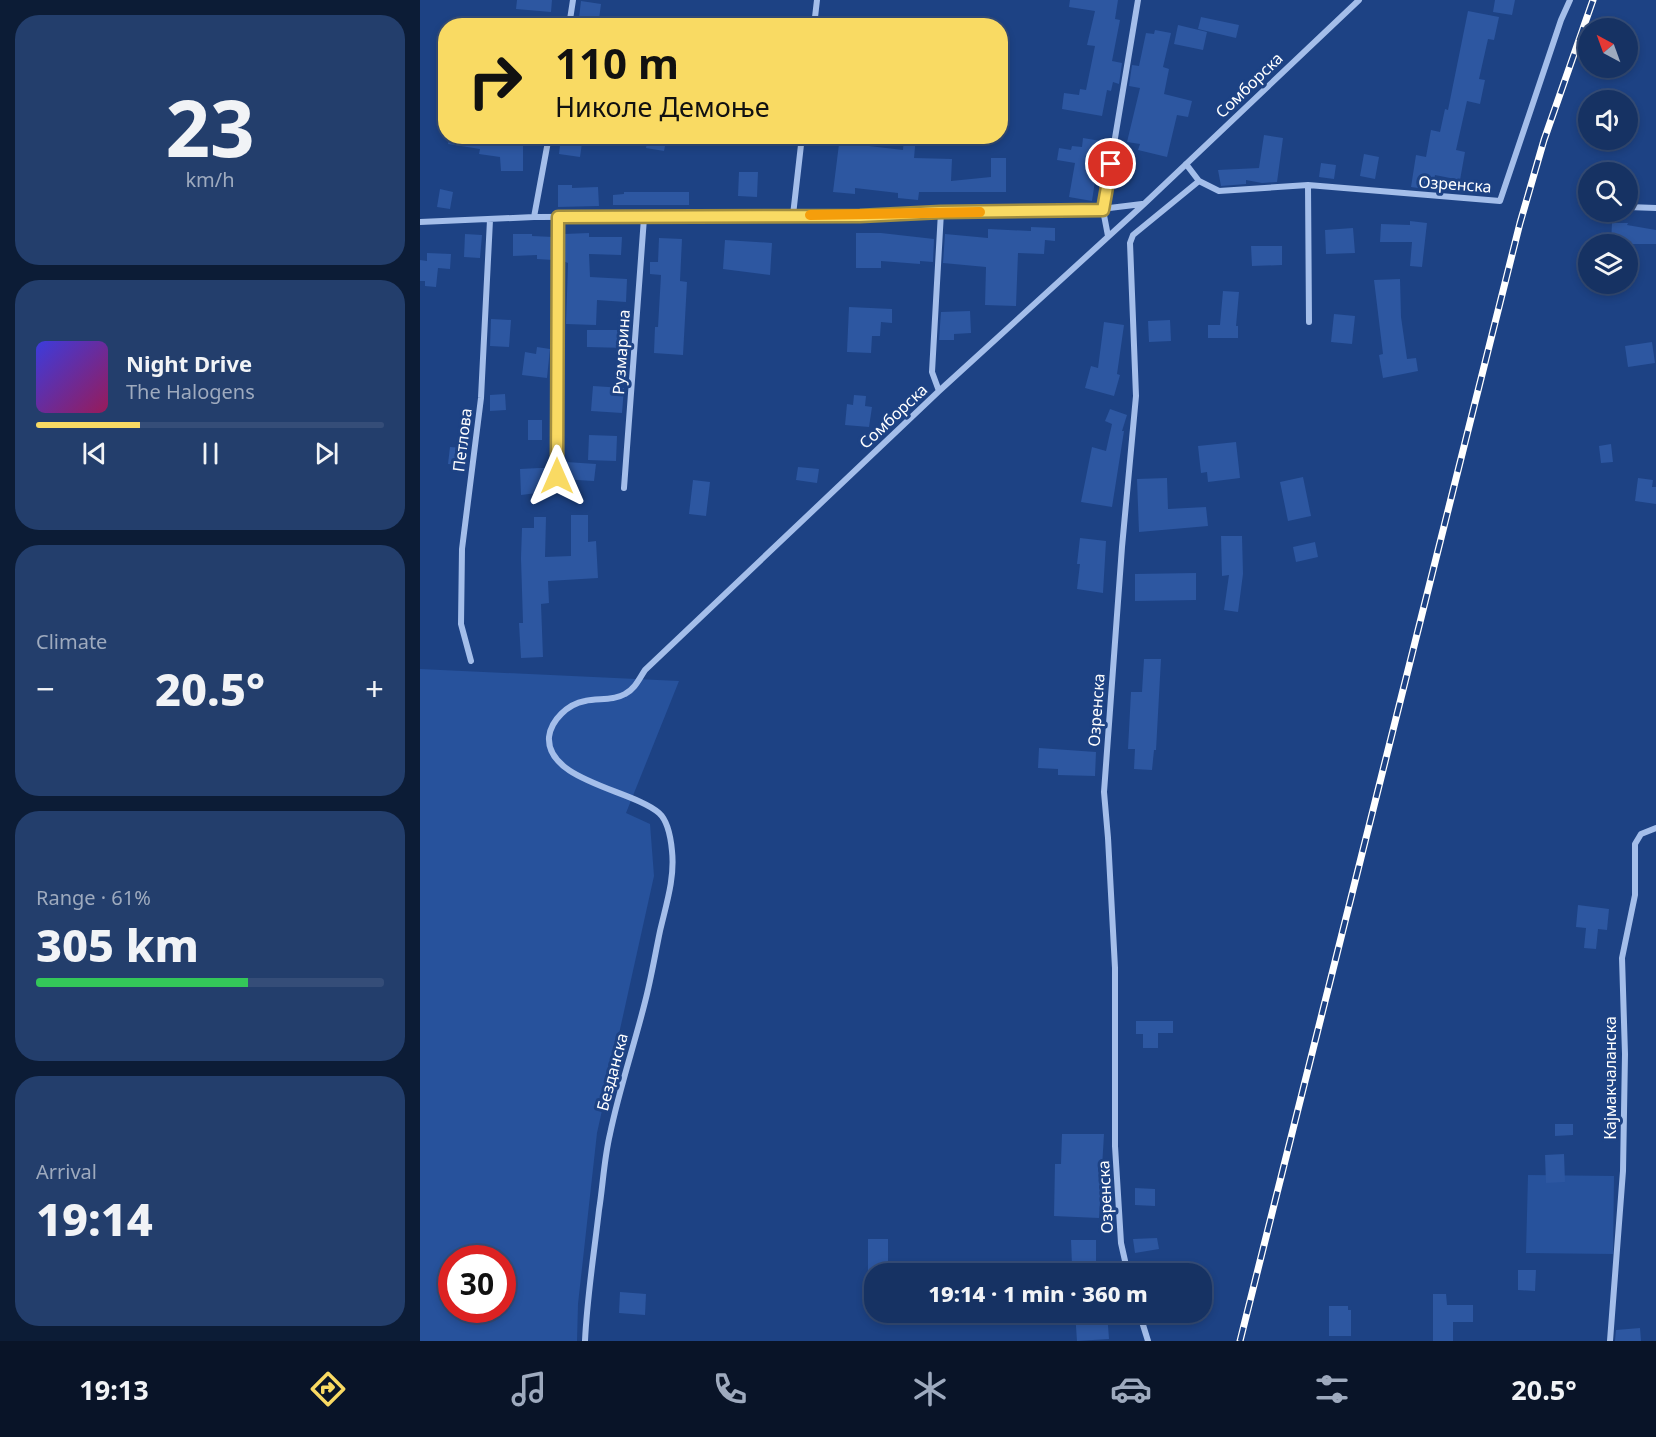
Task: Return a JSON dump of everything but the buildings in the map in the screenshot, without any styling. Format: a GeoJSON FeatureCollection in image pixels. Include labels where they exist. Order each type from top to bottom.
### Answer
{"type":"FeatureCollection","features":[{"type":"Feature","properties":{"kind":"street"},"geometry":{"type":"LineString","coordinates":[[570,18],[573,0]]}},
{"type":"Feature","properties":{"kind":"street"},"geometry":{"type":"LineString","coordinates":[[815,18],[817,0]]}},
{"type":"Feature","properties":{"kind":"street"},"geometry":{"type":"LineString","coordinates":[[1108,237],[1103,210],[1138,0]]}},
{"type":"Feature","properties":{"kind":"street","name":"Сомборска"},"geometry":{"type":"LineString","coordinates":[[661,814],[649,806],[579,775],[556,761],[549,742],[556,719],[584,700],[622,696],[633,688],[645,670],[939,391],[1144,204],[1359,0]]}},
{"type":"Feature","properties":{"kind":"street","name":"Озренска"},"geometry":{"type":"LineString","coordinates":[[1126,1263],[1121,1243],[1115,1146],[1115,968],[1104,792],[1136,396],[1130,243],[1133,235],[1199,181],[1219,191],[1308,185],[1500,201],[1561,20],[1570,0]]}},
{"type":"Feature","properties":{"kind":"street"},"geometry":{"type":"LineString","coordinates":[[534,217],[548,144]]}},
{"type":"Feature","properties":{"kind":"street"},"geometry":{"type":"LineString","coordinates":[[793,215],[801,144]]}},
{"type":"Feature","properties":{"kind":"street"},"geometry":{"type":"LineString","coordinates":[[1186,164],[1199,181]]}},
{"type":"Feature","properties":{"kind":"street"},"geometry":{"type":"LineString","coordinates":[[1308,185],[1309,322]]}},
{"type":"Feature","properties":{"kind":"street"},"geometry":{"type":"LineString","coordinates":[[420,222],[534,217],[860,216],[941,212],[1103,210],[1144,204]]}},
{"type":"Feature","properties":{"kind":"street"},"geometry":{"type":"LineString","coordinates":[[1638,207],[1656,208]]}},
{"type":"Feature","properties":{"kind":"street"},"geometry":{"type":"LineString","coordinates":[[939,391],[932,372],[941,212]]}},
{"type":"Feature","properties":{"kind":"street"},"geometry":{"type":"LineString","coordinates":[[557,476],[558,217]]}},
{"type":"Feature","properties":{"kind":"street","name":"Рузмарина"},"geometry":{"type":"LineString","coordinates":[[624,489],[644,218]]}},
{"type":"Feature","properties":{"kind":"street","name":"Петлова"},"geometry":{"type":"LineString","coordinates":[[471,661],[461,624],[462,549],[481,398],[490,220]]}},
{"type":"Feature","properties":{"kind":"street","name":"Безданска"},"geometry":{"type":"LineString","coordinates":[[585,1341],[587,1305],[609,1135],[646,1001],[672,874],[672,850],[666,824],[661,814]]}},
{"type":"Feature","properties":{"kind":"street","name":"Кајмакчаланска"},"geometry":{"type":"LineString","coordinates":[[1610,1341],[1623,1171],[1625,1054],[1622,958],[1635,895],[1635,844],[1641,834],[1656,828]]}},
{"type":"Feature","properties":{"kind":"street"},"geometry":{"type":"LineString","coordinates":[[1142,1323],[1148,1341]]}},
{"type":"Feature","properties":{"kind":"shaded area"},"geometry":{"type":"Polygon","coordinates":[[[420,669],[679,681],[626,813],[650,824],[654,876],[597,1133],[578,1304],[577,1341],[420,1341],[420,669]]]}},
{"type":"Feature","properties":{"kind":"shaded area"},"geometry":{"type":"Polygon","coordinates":[[[1528,1175],[1614,1176],[1613,1254],[1526,1253],[1528,1175]]]}},
{"type":"Feature","properties":{"kind":"railway"},"geometry":{"type":"LineString","coordinates":[[1240,1341],[1520,223],[1544,140],[1593,0]]}},
{"type":"Feature","properties":{"kind":"slow traffic"},"geometry":{"type":"LineString","coordinates":[[810,215],[860,216],[980,212]]}},
{"type":"Feature","properties":{"kind":"route"},"geometry":{"type":"LineString","coordinates":[[557,476],[558,217],[860,216],[941,212],[1103,210],[1111,164]]}}]}
